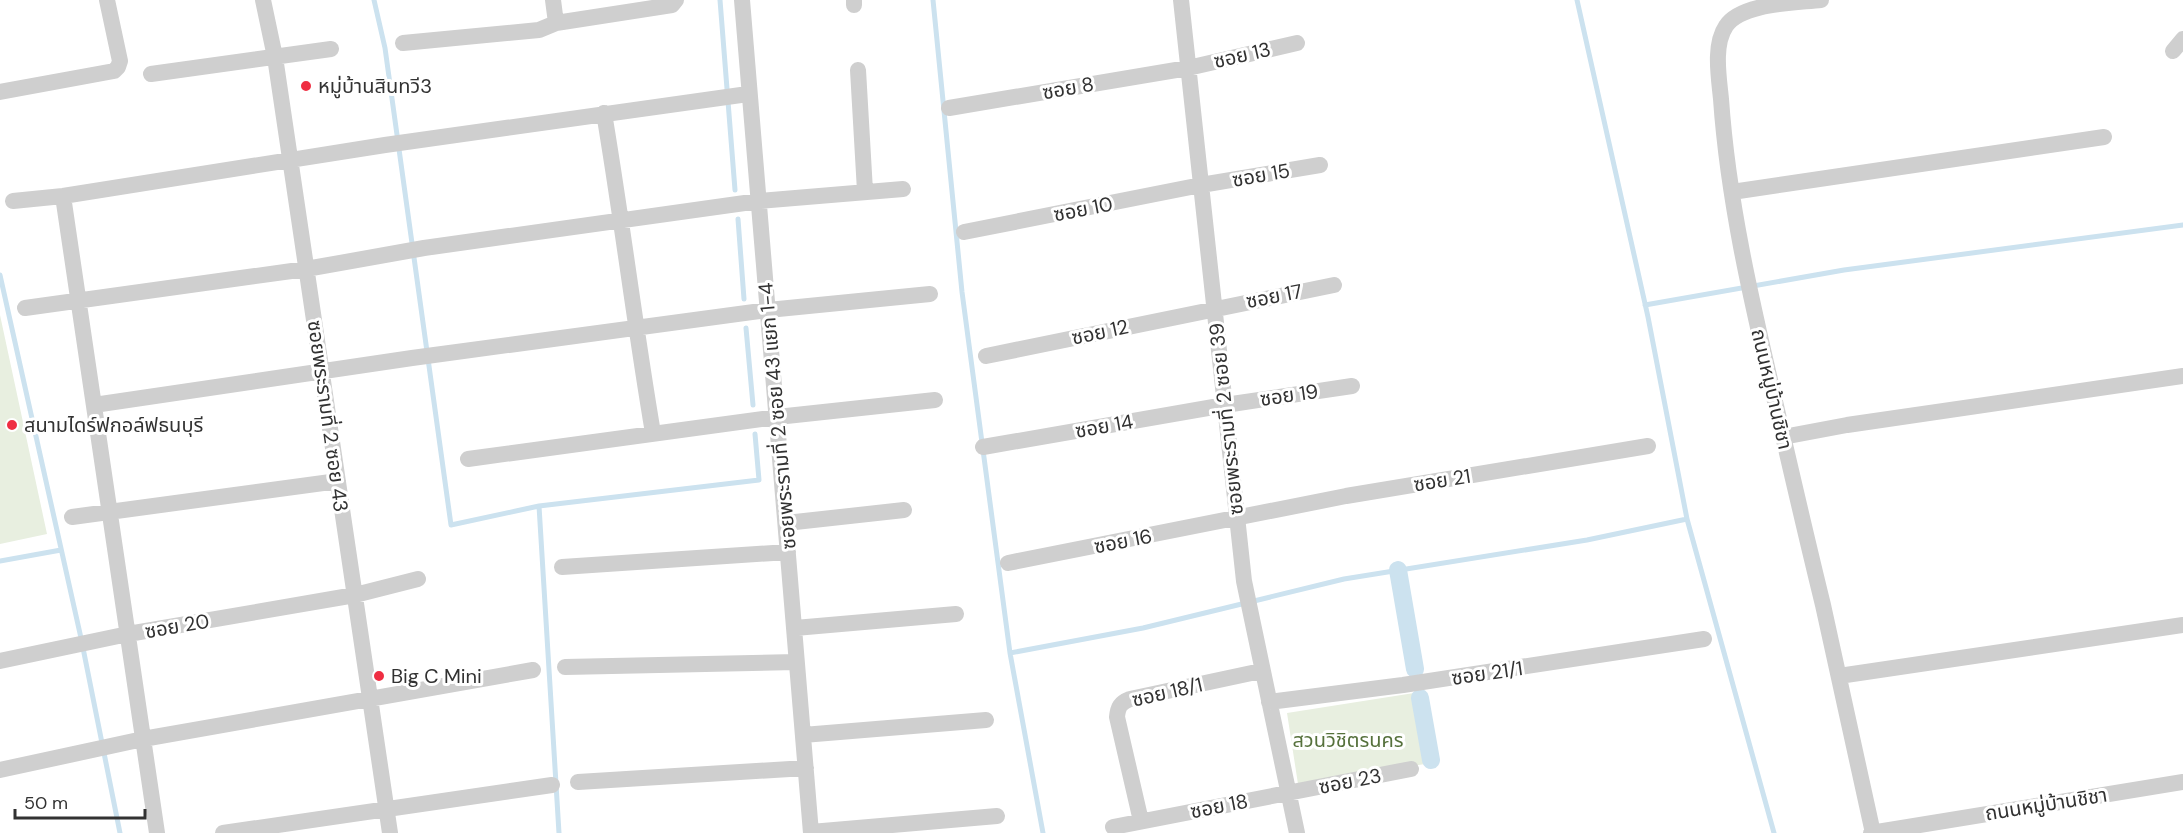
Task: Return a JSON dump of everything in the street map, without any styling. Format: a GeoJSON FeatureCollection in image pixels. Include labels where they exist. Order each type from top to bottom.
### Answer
{"type":"FeatureCollection","features":[{"type":"Feature","properties":{"kind":"street"},"geometry":{"type":"LineString","coordinates":[[0,92],[114,71],[120,61],[107,0]]}},
{"type":"Feature","properties":{"kind":"street","name":"ซอยพระรามที่ 2 ซอย 43"},"geometry":{"type":"LineString","coordinates":[[262,0],[275,57],[390,833]]}},
{"type":"Feature","properties":{"kind":"street"},"geometry":{"type":"LineString","coordinates":[[553,0],[556,23]]}},
{"type":"Feature","properties":{"kind":"street"},"geometry":{"type":"LineString","coordinates":[[403,43],[538,30],[556,23],[672,5],[676,0]]}},
{"type":"Feature","properties":{"kind":"street","name":"ซอยพระรามที่ 2 ซอย 43 แยก 1-4"},"geometry":{"type":"LineString","coordinates":[[742,0],[811,832]]}},
{"type":"Feature","properties":{"kind":"street","name":"ซอยพระรามที่ 2 ซอย 39"},"geometry":{"type":"LineString","coordinates":[[1180,0],[1244,581],[1261,671],[1297,833]]}},
{"type":"Feature","properties":{"kind":"street","name":"ถนนหมู่บ้านชิชา"},"geometry":{"type":"LineString","coordinates":[[1821,0],[1758,8],[1736,14],[1724,27],[1719,45],[1719,75],[1722,121],[1747,278],[1839,676],[1872,833],[2183,782]]}},
{"type":"Feature","properties":{"kind":"street","name":"ซอย 13"},"geometry":{"type":"LineString","coordinates":[[1188,68],[1297,43]]}},
{"type":"Feature","properties":{"kind":"street"},"geometry":{"type":"LineString","coordinates":[[151,74],[330,49]]}},
{"type":"Feature","properties":{"kind":"street","name":"ซอย 8"},"geometry":{"type":"LineString","coordinates":[[949,108],[1188,68]]}},
{"type":"Feature","properties":{"kind":"street"},"geometry":{"type":"LineString","coordinates":[[858,70],[865,191]]}},
{"type":"Feature","properties":{"kind":"street"},"geometry":{"type":"LineString","coordinates":[[13,201],[63,196],[604,113],[748,94]]}},
{"type":"Feature","properties":{"kind":"street"},"geometry":{"type":"LineString","coordinates":[[604,113],[622,221],[635,328],[653,433]]}},
{"type":"Feature","properties":{"kind":"street"},"geometry":{"type":"LineString","coordinates":[[1732,192],[2104,137]]}},
{"type":"Feature","properties":{"kind":"street","name":"ซอย 15"},"geometry":{"type":"LineString","coordinates":[[1201,185],[1320,165]]}},
{"type":"Feature","properties":{"kind":"street","name":"ซอย 10"},"geometry":{"type":"LineString","coordinates":[[964,232],[1201,185]]}},
{"type":"Feature","properties":{"kind":"street"},"geometry":{"type":"LineString","coordinates":[[25,308],[306,269],[397,252],[759,201],[903,189]]}},
{"type":"Feature","properties":{"kind":"street"},"geometry":{"type":"LineString","coordinates":[[63,196],[157,833]]}},
{"type":"Feature","properties":{"kind":"street","name":"ซอย 17"},"geometry":{"type":"LineString","coordinates":[[1215,308],[1334,285]]}},
{"type":"Feature","properties":{"kind":"street"},"geometry":{"type":"LineString","coordinates":[[94,405],[439,354],[768,310],[930,294]]}},
{"type":"Feature","properties":{"kind":"street","name":"ซอย 12"},"geometry":{"type":"LineString","coordinates":[[986,357],[1215,308]]}},
{"type":"Feature","properties":{"kind":"street"},"geometry":{"type":"LineString","coordinates":[[1783,437],[1847,425],[2183,376]]}},
{"type":"Feature","properties":{"kind":"street","name":"ซอย 19"},"geometry":{"type":"LineString","coordinates":[[1225,405],[1352,386]]}},
{"type":"Feature","properties":{"kind":"street"},"geometry":{"type":"LineString","coordinates":[[468,459],[777,417],[934,400]]}},
{"type":"Feature","properties":{"kind":"street","name":"ซอย 14"},"geometry":{"type":"LineString","coordinates":[[983,447],[1225,405]]}},
{"type":"Feature","properties":{"kind":"street","name":"ซอย 21"},"geometry":{"type":"LineString","coordinates":[[1237,518],[1346,496],[1648,446]]}},
{"type":"Feature","properties":{"kind":"street"},"geometry":{"type":"LineString","coordinates":[[72,517],[338,481]]}},
{"type":"Feature","properties":{"kind":"street"},"geometry":{"type":"LineString","coordinates":[[786,523],[904,510]]}},
{"type":"Feature","properties":{"kind":"street","name":"ซอย 16"},"geometry":{"type":"LineString","coordinates":[[1008,563],[1237,518]]}},
{"type":"Feature","properties":{"kind":"street"},"geometry":{"type":"LineString","coordinates":[[562,567],[788,552]]}},
{"type":"Feature","properties":{"kind":"street","name":"ซอย 20"},"geometry":{"type":"LineString","coordinates":[[0,661],[128,634],[355,595],[418,579]]}},
{"type":"Feature","properties":{"kind":"street"},"geometry":{"type":"LineString","coordinates":[[795,628],[956,614]]}},
{"type":"Feature","properties":{"kind":"street"},"geometry":{"type":"LineString","coordinates":[[1839,676],[2183,625]]}},
{"type":"Feature","properties":{"kind":"street","name":"ซอย 21/1"},"geometry":{"type":"LineString","coordinates":[[1269,702],[1403,686],[1704,639]]}},
{"type":"Feature","properties":{"kind":"street"},"geometry":{"type":"LineString","coordinates":[[565,668],[796,662]]}},
{"type":"Feature","properties":{"kind":"street"},"geometry":{"type":"LineString","coordinates":[[0,770],[143,738],[533,670]]}},
{"type":"Feature","properties":{"kind":"street","name":"ซอย 18/1"},"geometry":{"type":"LineString","coordinates":[[1141,821],[1117,717],[1118,707],[1123,701],[1130,699],[1261,671]]}},
{"type":"Feature","properties":{"kind":"street"},"geometry":{"type":"LineString","coordinates":[[803,735],[986,720]]}},
{"type":"Feature","properties":{"kind":"street"},"geometry":{"type":"LineString","coordinates":[[578,782],[806,768]]}},
{"type":"Feature","properties":{"kind":"street","name":"ซอย 23"},"geometry":{"type":"LineString","coordinates":[[1289,792],[1411,769]]}},
{"type":"Feature","properties":{"kind":"street"},"geometry":{"type":"LineString","coordinates":[[223,833],[552,785]]}},
{"type":"Feature","properties":{"kind":"street","name":"ซอย 18"},"geometry":{"type":"LineString","coordinates":[[1113,827],[1289,792]]}},
{"type":"Feature","properties":{"kind":"street"},"geometry":{"type":"LineString","coordinates":[[811,832],[997,816]]}},
{"type":"Feature","properties":{"kind":"green space","name":"สนามไดร์ฟกอล์ฟธนบุรี"},"geometry":{"type":"Polygon","coordinates":[[[0,315],[47,534],[0,544],[0,315]]]}},
{"type":"Feature","properties":{"kind":"green space","name":"สวนวิชิตรนคร"},"geometry":{"type":"Polygon","coordinates":[[[1414,693],[1425,764],[1298,784],[1287,713],[1414,693]]]}},
{"type":"Feature","properties":{"kind":"waterway"},"geometry":{"type":"LineString","coordinates":[[374,0],[385,48],[451,525],[539,506],[759,480],[755,434]]}},
{"type":"Feature","properties":{"kind":"waterway"},"geometry":{"type":"LineString","coordinates":[[720,0],[735,190]]}},
{"type":"Feature","properties":{"kind":"waterway"},"geometry":{"type":"LineString","coordinates":[[933,0],[962,292],[1010,653],[1043,833]]}},
{"type":"Feature","properties":{"kind":"waterway"},"geometry":{"type":"LineString","coordinates":[[1010,653],[1143,628],[1344,579],[1587,540],[1687,519],[1648,317],[1577,0]]}},
{"type":"Feature","properties":{"kind":"waterway"},"geometry":{"type":"LineString","coordinates":[[738,219],[744,299]]}},
{"type":"Feature","properties":{"kind":"waterway"},"geometry":{"type":"LineString","coordinates":[[1645,305],[1844,270],[2183,225]]}},
{"type":"Feature","properties":{"kind":"waterway"},"geometry":{"type":"LineString","coordinates":[[0,275],[81,638],[120,833]]}},
{"type":"Feature","properties":{"kind":"waterway"},"geometry":{"type":"LineString","coordinates":[[746,328],[753,405]]}},
{"type":"Feature","properties":{"kind":"waterway"},"geometry":{"type":"LineString","coordinates":[[539,506],[559,833]]}},
{"type":"Feature","properties":{"kind":"waterway"},"geometry":{"type":"LineString","coordinates":[[1687,519],[1774,833]]}},
{"type":"Feature","properties":{"kind":"waterway"},"geometry":{"type":"LineString","coordinates":[[0,561],[61,550]]}},
{"type":"Feature","properties":{"kind":"waterway"},"geometry":{"type":"LineString","coordinates":[[1398,570],[1415,669]]}},
{"type":"Feature","properties":{"kind":"waterway"},"geometry":{"type":"LineString","coordinates":[[1420,698],[1431,760]]}},
{"type":"Feature","properties":{"kind":"place","name":"หมู่บ้านสินทวี3"},"geometry":{"type":"Point","coordinates":[306,86]}},
{"type":"Feature","properties":{"kind":"place","name":"สนามไดร์ฟกอล์ฟธนบุรี"},"geometry":{"type":"Point","coordinates":[12,425]}},
{"type":"Feature","properties":{"kind":"place","name":"Big C Mini"},"geometry":{"type":"Point","coordinates":[379,676]}}]}
